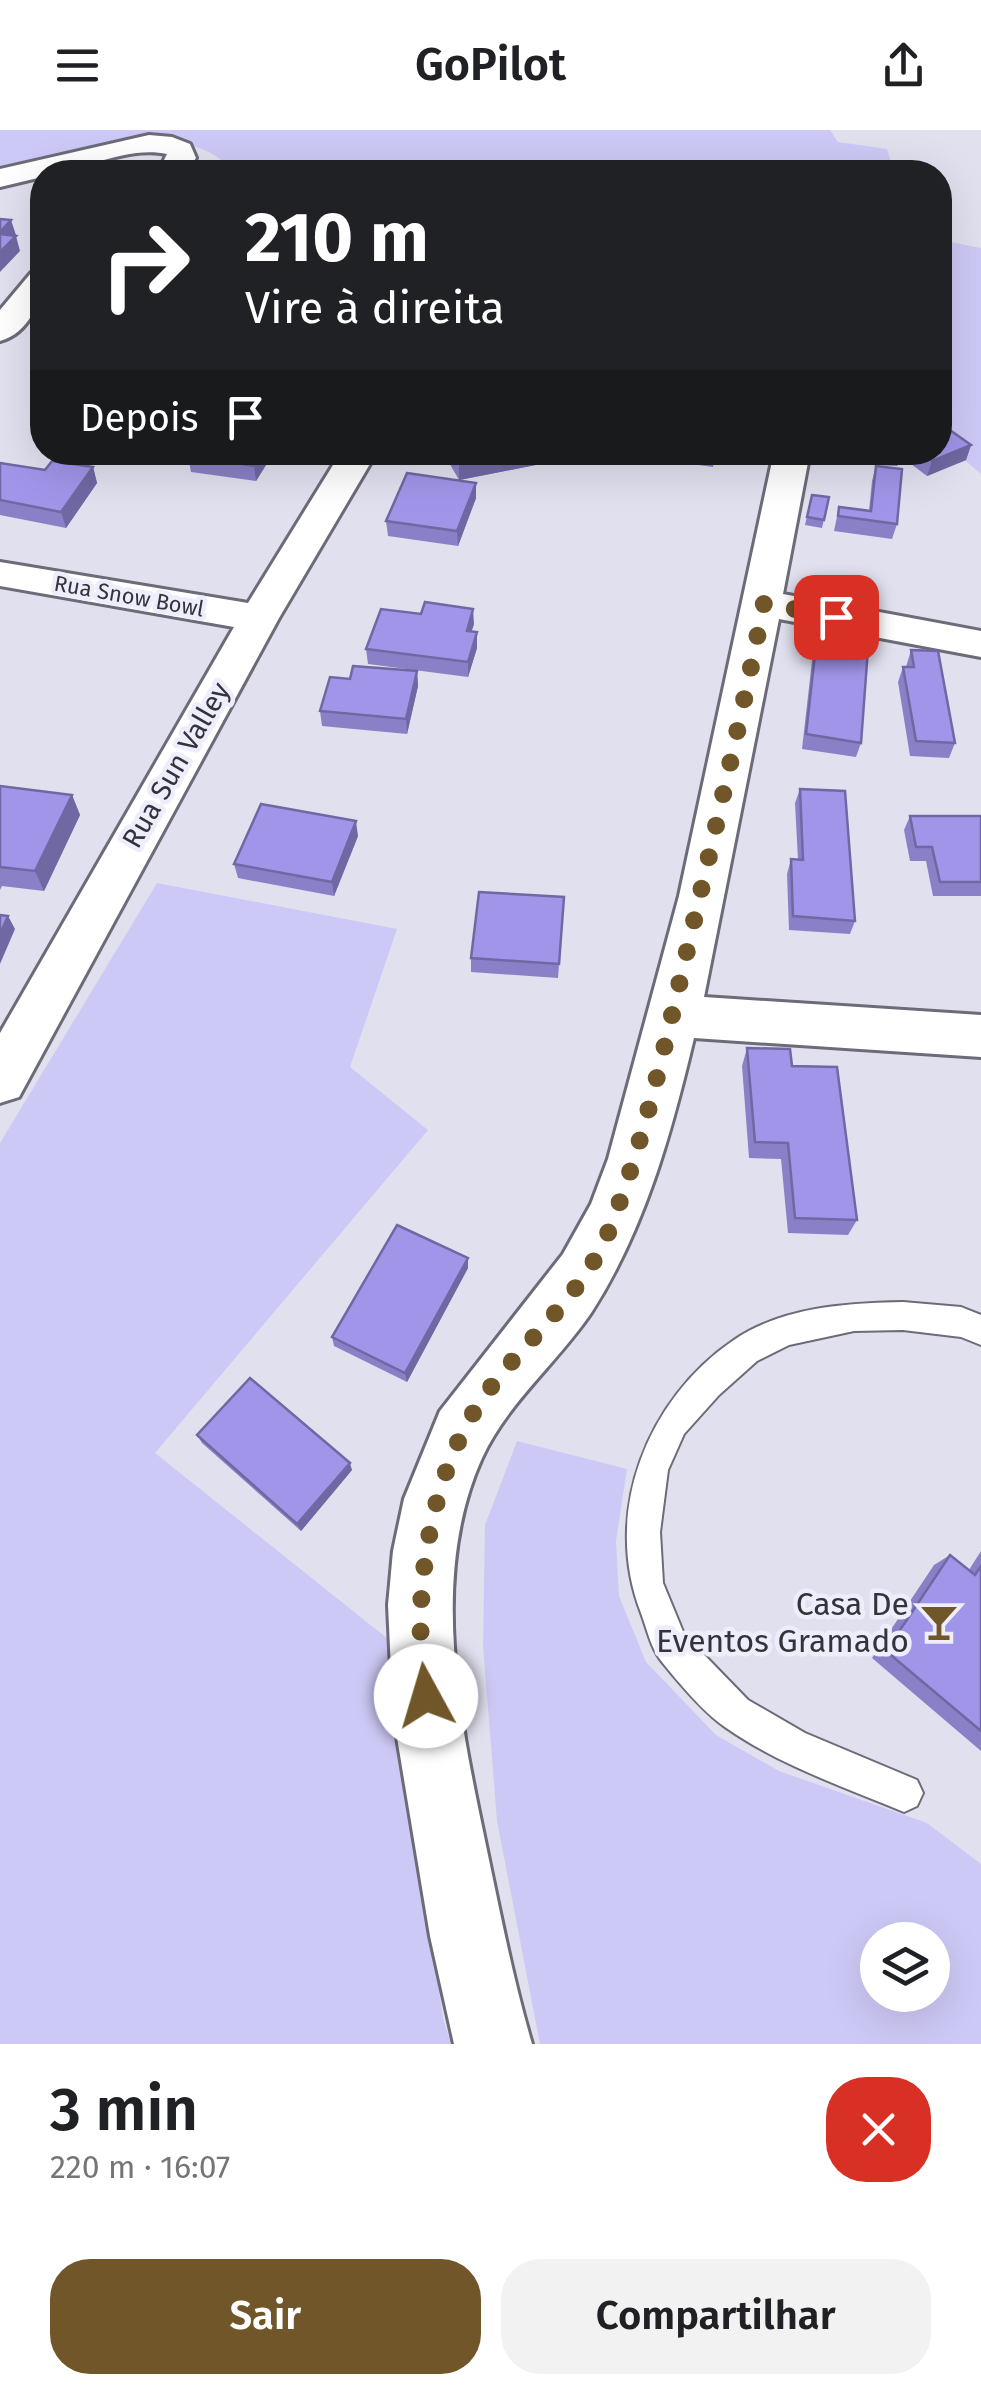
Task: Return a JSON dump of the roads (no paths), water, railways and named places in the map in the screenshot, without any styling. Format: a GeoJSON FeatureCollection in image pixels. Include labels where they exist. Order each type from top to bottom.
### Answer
{"type":"FeatureCollection","features":[{"type":"Feature","properties":{"kind":"street"},"geometry":{"type":"LineString","coordinates":[[79,160],[149,144],[180,150],[181,160]]}},
{"type":"Feature","properties":{"kind":"street"},"geometry":{"type":"LineString","coordinates":[[0,178],[30,171]]}},
{"type":"Feature","properties":{"kind":"street"},"geometry":{"type":"LineString","coordinates":[[0,330],[30,294]]}},
{"type":"Feature","properties":{"kind":"street","name":"Rua Sun Valley"},"geometry":{"type":"LineString","coordinates":[[0,1082],[259,618],[351,465]]}},
{"type":"Feature","properties":{"kind":"street"},"geometry":{"type":"LineString","coordinates":[[492,2044],[449,1840],[420,1660],[428,1534],[453,1450],[487,1392],[537,1337],[583,1277],[609,1233],[635,1160],[742,717],[790,465]]}},
{"type":"Feature","properties":{"kind":"street","name":"Rua Snow Bowl"},"geometry":{"type":"LineString","coordinates":[[0,574],[259,618]]}},
{"type":"Feature","properties":{"kind":"street"},"geometry":{"type":"LineString","coordinates":[[764,603],[981,644]]}},
{"type":"Feature","properties":{"kind":"street"},"geometry":{"type":"LineString","coordinates":[[672,1016],[981,1036]]}},
{"type":"Feature","properties":{"kind":"lane"},"geometry":{"type":"LineString","coordinates":[[904,1793],[792,1746],[735,1713],[672,1646],[646,1584],[644,1532],[652,1468],[673,1423],[708,1384],[746,1350],[786,1331],[854,1317],[903,1316],[960,1322],[981,1330]]}},
{"type":"Feature","properties":{"kind":"place","name":"Casa De Eventos Gramado"},"geometry":{"type":"Point","coordinates":[939,1622]}}]}
